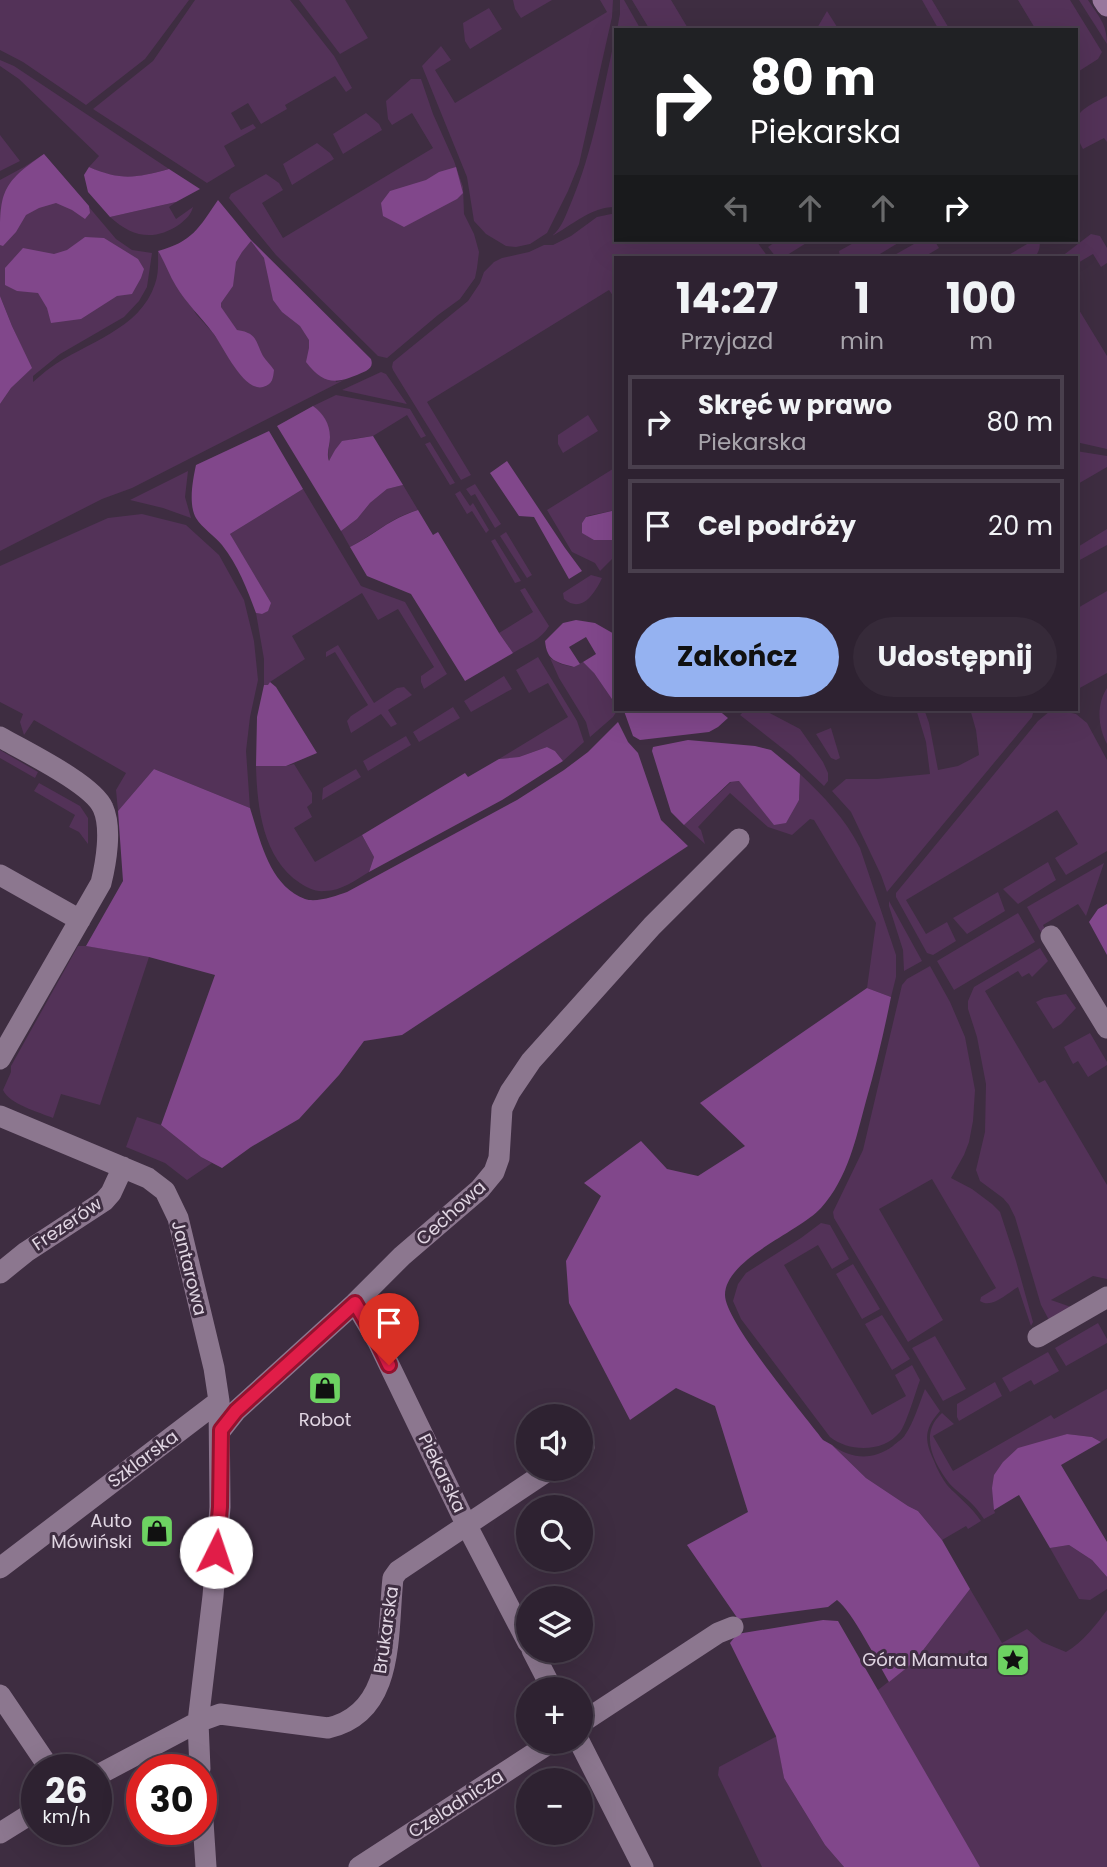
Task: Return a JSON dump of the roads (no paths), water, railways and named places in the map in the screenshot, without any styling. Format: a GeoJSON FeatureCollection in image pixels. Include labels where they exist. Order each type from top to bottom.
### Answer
{"type":"FeatureCollection","features":[{"type":"Feature","properties":{"kind":"street"},"geometry":{"type":"LineString","coordinates":[[1103,0],[1107,6]]}},
{"type":"Feature","properties":{"kind":"street"},"geometry":{"type":"LineString","coordinates":[[0,737],[83,785],[95,795],[104,808],[107,822],[106,862],[101,883],[0,1059]]}},
{"type":"Feature","properties":{"kind":"street","name":"Cechowa"},"geometry":{"type":"LineString","coordinates":[[221,1430],[236,1411],[355,1303],[402,1256],[480,1189],[494,1172],[499,1158],[502,1109],[531,1061],[652,926],[739,839]]}},
{"type":"Feature","properties":{"kind":"street"},"geometry":{"type":"LineString","coordinates":[[0,875],[80,920]]}},
{"type":"Feature","properties":{"kind":"street"},"geometry":{"type":"LineString","coordinates":[[1051,936],[1107,1028]]}},
{"type":"Feature","properties":{"kind":"street","name":"Jantarowa"},"geometry":{"type":"LineString","coordinates":[[0,1116],[148,1178],[165,1191],[178,1218],[214,1368],[219,1401]]}},
{"type":"Feature","properties":{"kind":"street","name":"Frezerów"},"geometry":{"type":"LineString","coordinates":[[0,1273],[26,1252],[104,1201],[111,1193],[123,1167]]}},
{"type":"Feature","properties":{"kind":"street"},"geometry":{"type":"LineString","coordinates":[[1038,1337],[1107,1297]]}},
{"type":"Feature","properties":{"kind":"street","name":"Piekarska"},"geometry":{"type":"LineString","coordinates":[[355,1303],[378,1342],[466,1524],[516,1620]]}},
{"type":"Feature","properties":{"kind":"street"},"geometry":{"type":"LineString","coordinates":[[199,1754],[198,1722],[220,1507],[219,1401]]}},
{"type":"Feature","properties":{"kind":"street","name":"Szklarska"},"geometry":{"type":"LineString","coordinates":[[0,1568],[219,1401]]}},
{"type":"Feature","properties":{"kind":"street","name":"Brukarska"},"geometry":{"type":"LineString","coordinates":[[112,1768],[198,1722],[220,1714],[328,1728],[352,1719],[376,1692],[383,1674],[393,1578],[398,1571],[532,1481]]}},
{"type":"Feature","properties":{"kind":"street"},"geometry":{"type":"LineString","coordinates":[[593,1715],[718,1633],[733,1627]]}},
{"type":"Feature","properties":{"kind":"street"},"geometry":{"type":"LineString","coordinates":[[0,1695],[40,1754]]}},
{"type":"Feature","properties":{"kind":"street","name":"Czeladnicza"},"geometry":{"type":"LineString","coordinates":[[359,1867],[533,1754]]}},
{"type":"Feature","properties":{"kind":"street"},"geometry":{"type":"LineString","coordinates":[[586,1754],[643,1867]]}},
{"type":"Feature","properties":{"kind":"street"},"geometry":{"type":"LineString","coordinates":[[0,1833],[21,1820]]}},
{"type":"Feature","properties":{"kind":"street"},"geometry":{"type":"LineString","coordinates":[[205,1845],[206,1867]]}},
{"type":"Feature","properties":{"kind":"place","name":"Robot"},"geometry":{"type":"Point","coordinates":[325,1388]}},
{"type":"Feature","properties":{"kind":"place","name":"Auto Mówiński"},"geometry":{"type":"Point","coordinates":[157,1531]}},
{"type":"Feature","properties":{"kind":"place","name":"Góra Mamuta"},"geometry":{"type":"Point","coordinates":[1013,1660]}}]}
